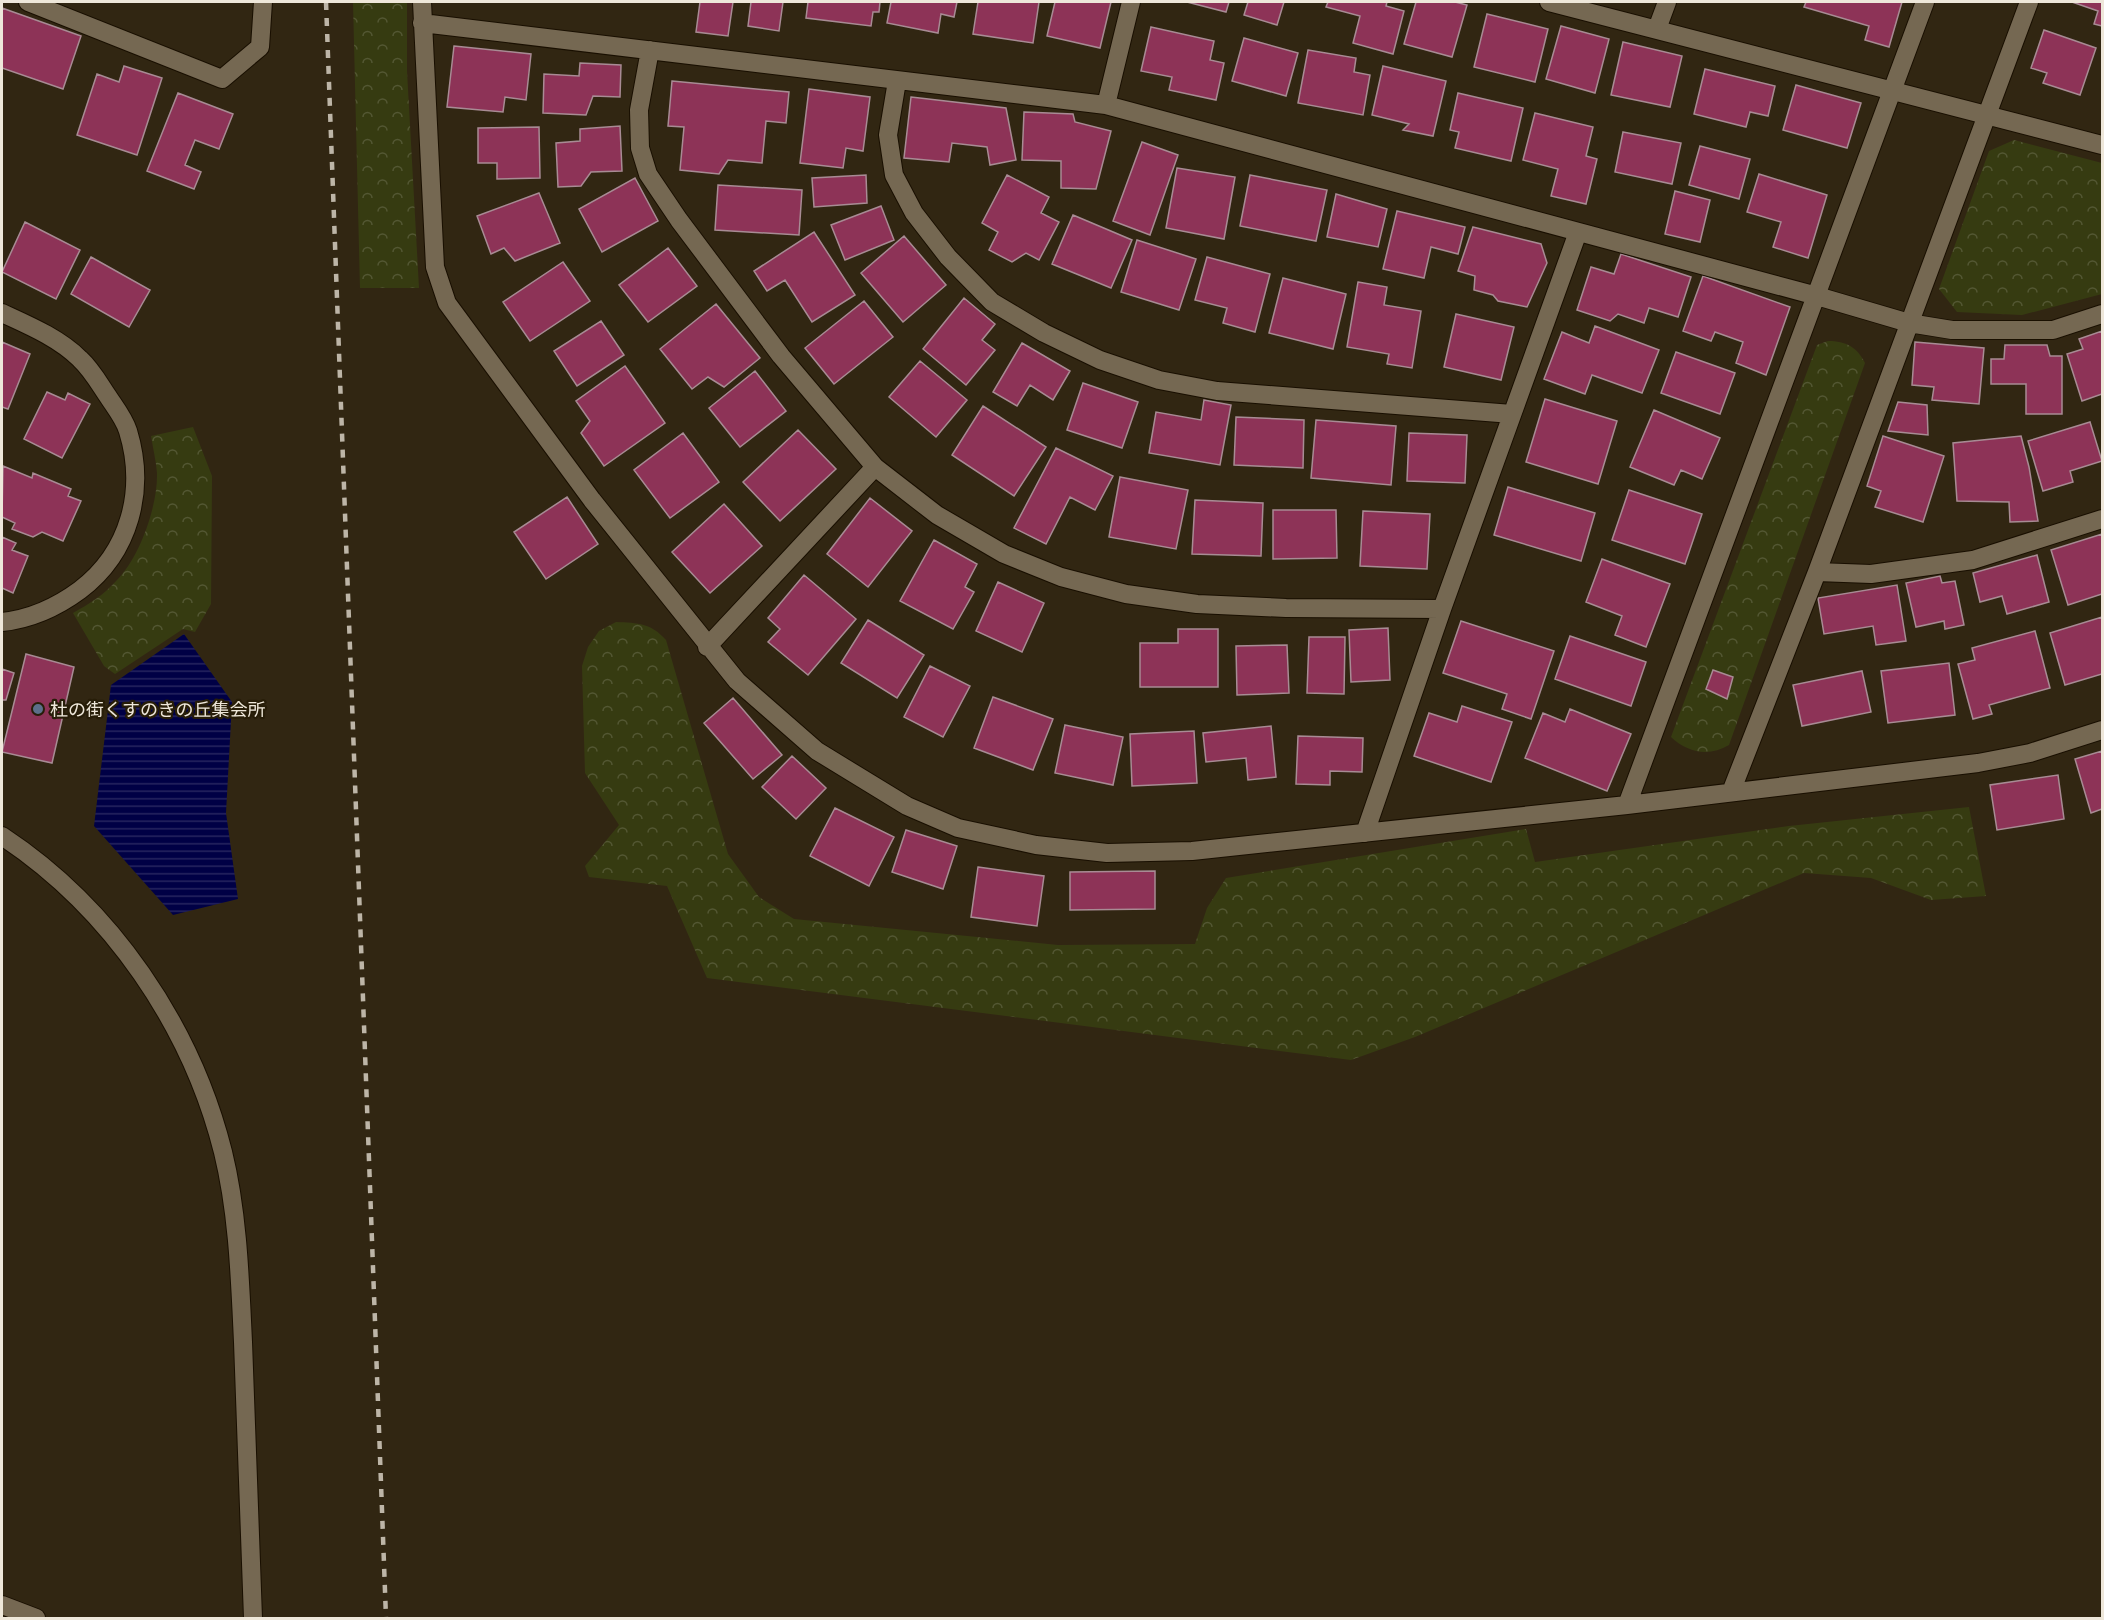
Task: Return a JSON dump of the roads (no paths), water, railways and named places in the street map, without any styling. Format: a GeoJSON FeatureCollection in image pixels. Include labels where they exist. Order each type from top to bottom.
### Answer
{"type":"FeatureCollection","features":[{"type":"Feature","properties":{"kind":"street"},"geometry":{"type":"LineString","coordinates":[[28,2],[222,79],[260,47],[263,2]]}},
{"type":"Feature","properties":{"kind":"street"},"geometry":{"type":"LineString","coordinates":[[422,2],[435,267],[447,303],[592,500],[736,681],[817,751],[907,806],[958,828],[1036,845],[1107,853],[1192,851],[1628,805],[1978,763],[2030,753],[2103,729]]}},
{"type":"Feature","properties":{"kind":"street"},"geometry":{"type":"LineString","coordinates":[[1106,105],[1131,2]]}},
{"type":"Feature","properties":{"kind":"street"},"geometry":{"type":"LineString","coordinates":[[1549,2],[2103,145]]}},
{"type":"Feature","properties":{"kind":"street"},"geometry":{"type":"LineString","coordinates":[[1657,29],[1667,2]]}},
{"type":"Feature","properties":{"kind":"street"},"geometry":{"type":"LineString","coordinates":[[1628,805],[1924,2]]}},
{"type":"Feature","properties":{"kind":"street"},"geometry":{"type":"LineString","coordinates":[[1731,792],[1817,572],[2029,2]]}},
{"type":"Feature","properties":{"kind":"street"},"geometry":{"type":"LineString","coordinates":[[422,23],[1106,105],[1817,296],[1909,323],[1952,330],[2053,330],[2103,314]]}},
{"type":"Feature","properties":{"kind":"street"},"geometry":{"type":"LineString","coordinates":[[650,50],[639,110],[640,148],[648,174],[679,220],[781,356],[875,467],[937,515],[1004,554],[1061,576],[1126,594],[1197,604],[1286,608],[1442,609]]}},
{"type":"Feature","properties":{"kind":"street"},"geometry":{"type":"LineString","coordinates":[[897,81],[888,135],[894,175],[914,213],[948,257],[992,302],[1044,333],[1100,360],[1158,380],[1217,391],[1512,414]]}},
{"type":"Feature","properties":{"kind":"street"},"geometry":{"type":"LineString","coordinates":[[1365,833],[1442,609],[1578,232]]}},
{"type":"Feature","properties":{"kind":"street"},"geometry":{"type":"LineString","coordinates":[[2,313],[61,344],[80,358],[97,380],[128,428],[135,464],[136,489],[131,516],[123,538],[111,560],[95,576],[60,605],[2,622]]}},
{"type":"Feature","properties":{"kind":"street"},"geometry":{"type":"LineString","coordinates":[[707,647],[875,467]]}},
{"type":"Feature","properties":{"kind":"street"},"geometry":{"type":"LineString","coordinates":[[1817,572],[1870,574],[1973,560],[2103,519]]}},
{"type":"Feature","properties":{"kind":"street"},"geometry":{"type":"LineString","coordinates":[[2,836],[25,851],[66,885],[103,924],[135,963],[170,1019],[204,1093],[223,1153],[240,1290],[253,1618]]}},
{"type":"Feature","properties":{"kind":"street"},"geometry":{"type":"LineString","coordinates":[[2,1605],[36,1618]]}},
{"type":"Feature","properties":{"kind":"railway"},"geometry":{"type":"LineString","coordinates":[[326,2],[386,1618]]}},
{"type":"Feature","properties":{"kind":"place","name":"杜の街くすのきの丘集会所"},"geometry":{"type":"Point","coordinates":[38,709]}}]}
